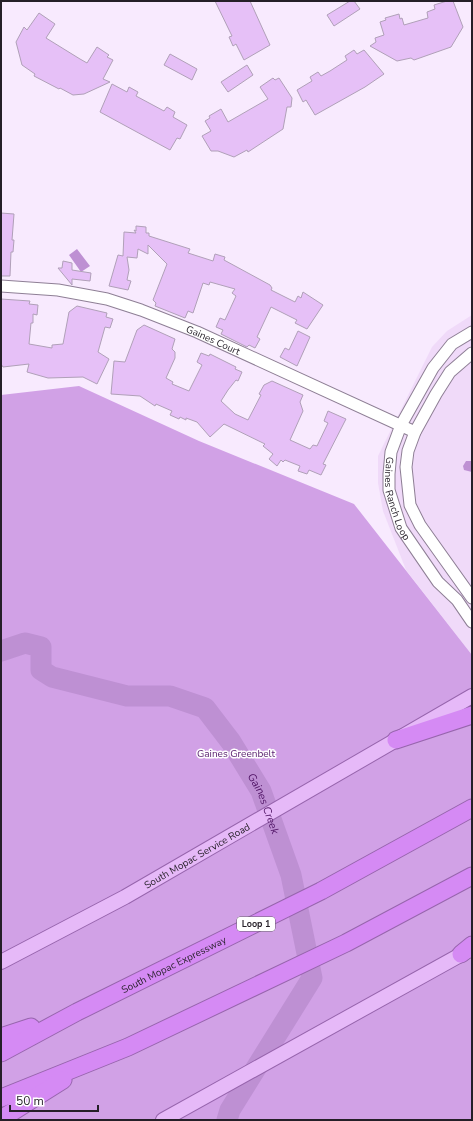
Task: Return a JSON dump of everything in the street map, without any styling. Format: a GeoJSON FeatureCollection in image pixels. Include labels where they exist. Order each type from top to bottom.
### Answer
{"type":"FeatureCollection","features":[{"type":"Feature","properties":{"kind":"highway"},"geometry":{"type":"LineString","coordinates":[[396,740],[472,715]]}},
{"type":"Feature","properties":{"kind":"highway","name":"South Mopac Expressway"},"geometry":{"type":"LineString","coordinates":[[1,1053],[77,1012],[321,891],[472,808]]}},
{"type":"Feature","properties":{"kind":"highway"},"geometry":{"type":"LineString","coordinates":[[1,1098],[128,1047],[346,943],[472,876]]}},
{"type":"Feature","properties":{"kind":"highway"},"geometry":{"type":"LineString","coordinates":[[1,1038],[77,1012]]}},
{"type":"Feature","properties":{"kind":"highway"},"geometry":{"type":"LineString","coordinates":[[1,1119],[90,1062]]}},
{"type":"Feature","properties":{"kind":"main road","name":"South Mopac Service Road"},"geometry":{"type":"LineString","coordinates":[[1,962],[125,897],[472,696]]}},
{"type":"Feature","properties":{"kind":"main road"},"geometry":{"type":"LineString","coordinates":[[163,1120],[468,949]]}},
{"type":"Feature","properties":{"kind":"street","name":"Gaines Court"},"geometry":{"type":"LineString","coordinates":[[1,286],[58,290],[107,299],[141,310],[205,335],[415,432]]}},
{"type":"Feature","properties":{"kind":"street","name":"Gaines Ranch Loop"},"geometry":{"type":"LineString","coordinates":[[472,332],[452,344],[442,355],[401,425],[391,452],[389,474],[389,490],[401,528],[438,582],[457,600],[472,622]]}},
{"type":"Feature","properties":{"kind":"street","name":"Gaines Ranch Loop"},"geometry":{"type":"LineString","coordinates":[[470,595],[420,525],[410,505],[406,467],[408,451],[415,432],[450,372],[472,353]]}},
{"type":"Feature","properties":{"kind":"street"},"geometry":{"type":"LineString","coordinates":[[457,600],[470,595]]}},
{"type":"Feature","properties":{"kind":"shaded area"},"geometry":{"type":"Polygon","coordinates":[[[77,249],[90,266],[81,272],[69,255],[77,249]]]}},
{"type":"Feature","properties":{"kind":"shaded area"},"geometry":{"type":"Polygon","coordinates":[[[472,315],[472,655],[406,570],[383,511],[378,483],[378,456],[432,347],[447,331],[472,315]]]}},
{"type":"Feature","properties":{"kind":"shaded area"},"geometry":{"type":"Polygon","coordinates":[[[466,461],[472,461],[472,472],[464,470],[463,466],[466,461]]]}},
{"type":"Feature","properties":{"kind":"green space","name":"Gaines Greenbelt"},"geometry":{"type":"Polygon","coordinates":[[[79,386],[199,441],[354,504],[472,655],[472,1120],[1,1120],[1,395],[79,386]]]}},
{"type":"Feature","properties":{"kind":"building"},"geometry":{"type":"Polygon","coordinates":[[[215,1],[250,1],[270,45],[244,60],[236,44],[233,46],[229,37],[232,36],[215,1]]]}},
{"type":"Feature","properties":{"kind":"building"},"geometry":{"type":"Polygon","coordinates":[[[350,1],[354,1],[360,9],[334,26],[327,15],[350,1]]]}},
{"type":"Feature","properties":{"kind":"building"},"geometry":{"type":"Polygon","coordinates":[[[447,1],[453,1],[463,27],[451,47],[414,60],[411,58],[397,61],[370,46],[376,42],[375,38],[384,35],[380,22],[386,20],[385,18],[399,14],[404,25],[428,18],[427,12],[435,9],[434,5],[447,1]]]}},
{"type":"Feature","properties":{"kind":"building"},"geometry":{"type":"Polygon","coordinates":[[[39,13],[55,24],[46,38],[80,59],[87,63],[97,47],[109,55],[107,57],[113,60],[103,79],[110,82],[84,94],[73,95],[34,76],[35,74],[22,65],[16,42],[24,27],[27,30],[39,13]]]}},
{"type":"Feature","properties":{"kind":"building"},"geometry":{"type":"Polygon","coordinates":[[[354,50],[357,54],[364,50],[384,74],[365,87],[315,115],[306,100],[303,102],[297,90],[312,81],[310,77],[318,72],[321,76],[347,60],[345,56],[354,50]]]}},
{"type":"Feature","properties":{"kind":"building"},"geometry":{"type":"Polygon","coordinates":[[[170,54],[197,69],[192,80],[164,65],[170,54]]]}},
{"type":"Feature","properties":{"kind":"building"},"geometry":{"type":"Polygon","coordinates":[[[247,65],[253,75],[228,92],[221,82],[247,65]]]}},
{"type":"Feature","properties":{"kind":"building"},"geometry":{"type":"Polygon","coordinates":[[[273,78],[275,80],[279,78],[292,98],[291,107],[287,107],[283,129],[248,152],[247,150],[234,157],[218,151],[211,151],[202,136],[211,131],[205,121],[210,118],[209,116],[221,109],[228,122],[268,99],[260,87],[273,78]]]}},
{"type":"Feature","properties":{"kind":"building"},"geometry":{"type":"Polygon","coordinates":[[[112,84],[127,92],[129,87],[138,92],[136,96],[164,111],[167,107],[175,112],[173,117],[187,125],[180,139],[177,138],[170,150],[100,112],[112,84]]]}},
{"type":"Feature","properties":{"kind":"building"},"geometry":{"type":"Polygon","coordinates":[[[1,213],[14,214],[12,240],[14,240],[13,252],[11,252],[10,276],[1,276],[1,213]]]}},
{"type":"Feature","properties":{"kind":"building"},"geometry":{"type":"Polygon","coordinates":[[[136,226],[146,227],[146,233],[149,233],[149,236],[190,249],[188,253],[213,261],[215,254],[225,257],[224,260],[270,285],[272,288],[271,290],[295,302],[298,296],[301,298],[303,292],[323,305],[307,329],[295,323],[297,320],[271,307],[257,337],[260,339],[255,348],[249,345],[247,347],[221,334],[223,330],[216,327],[220,318],[225,320],[236,296],[232,293],[235,289],[210,282],[209,285],[203,283],[193,313],[188,311],[185,318],[155,306],[156,303],[153,300],[167,264],[148,245],[148,254],[138,249],[137,258],[127,257],[129,270],[127,280],[131,281],[128,290],[109,286],[118,255],[123,256],[124,232],[136,233],[134,230],[136,231],[136,226]]]}},
{"type":"Feature","properties":{"kind":"building"},"geometry":{"type":"Polygon","coordinates":[[[63,261],[72,263],[72,270],[91,273],[90,281],[72,279],[72,285],[58,268],[62,268],[63,261]]]}},
{"type":"Feature","properties":{"kind":"building"},"geometry":{"type":"Polygon","coordinates":[[[1,299],[30,301],[29,304],[38,305],[37,315],[33,314],[29,344],[52,348],[52,345],[63,344],[69,312],[77,306],[107,313],[106,317],[113,319],[110,328],[105,327],[98,352],[109,359],[97,384],[83,377],[48,378],[27,372],[29,364],[3,367],[1,364],[1,299]]]}},
{"type":"Feature","properties":{"kind":"building"},"geometry":{"type":"Polygon","coordinates":[[[144,325],[175,339],[172,349],[175,352],[175,358],[166,378],[173,382],[172,384],[189,391],[202,365],[197,362],[201,353],[209,356],[210,354],[236,367],[235,369],[242,372],[238,381],[236,380],[221,401],[235,414],[248,420],[261,395],[259,394],[264,385],[272,381],[303,395],[300,402],[303,411],[290,440],[310,449],[313,445],[317,446],[328,423],[324,421],[328,411],[346,419],[323,464],[326,465],[321,475],[309,470],[307,474],[298,471],[300,466],[285,460],[283,462],[281,460],[277,466],[269,459],[273,454],[263,446],[265,444],[224,424],[210,437],[197,422],[180,417],[179,419],[170,415],[172,411],[156,404],[155,406],[140,396],[111,394],[114,361],[125,362],[137,330],[144,325]]]}},
{"type":"Feature","properties":{"kind":"building"},"geometry":{"type":"Polygon","coordinates":[[[298,331],[310,337],[297,366],[280,357],[285,348],[289,350],[298,331]]]}},
{"type":"Feature","properties":{"kind":"waterway","name":"Gaines Creek"},"geometry":{"type":"LineString","coordinates":[[1,651],[25,643],[41,647],[41,670],[52,677],[127,696],[170,696],[205,708],[231,742],[261,791],[291,875],[312,978],[230,1110],[227,1120]]}}]}
